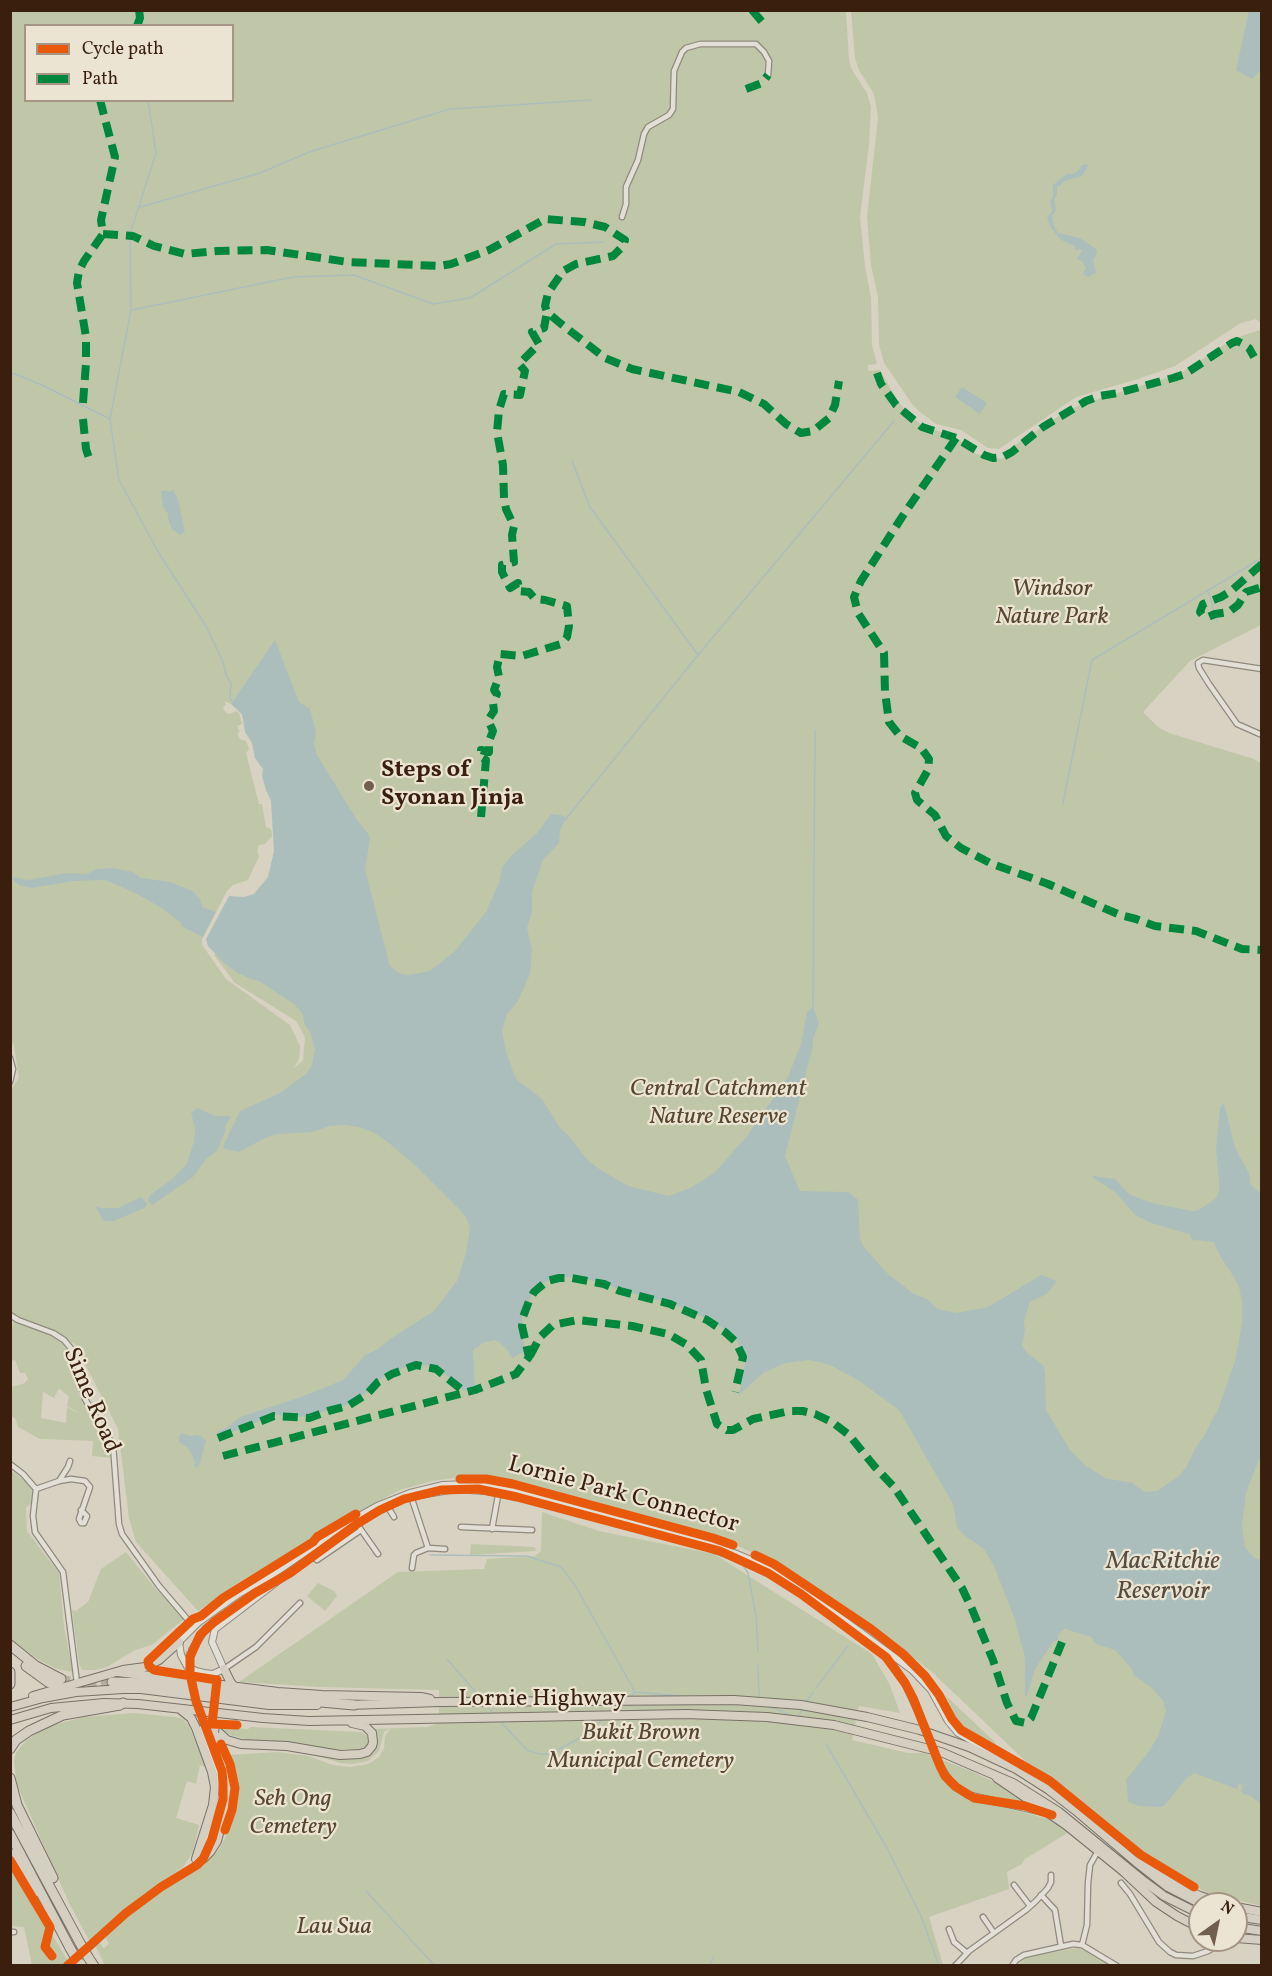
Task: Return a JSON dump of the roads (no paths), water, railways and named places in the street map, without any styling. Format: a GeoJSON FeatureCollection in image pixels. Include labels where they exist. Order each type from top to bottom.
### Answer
{"type":"FeatureCollection","features":[{"type":"Feature","properties":{"kind":"highway"},"geometry":{"type":"LineString","coordinates":[[10,1653],[42,1678],[61,1683],[77,1683],[149,1666],[179,1642]]}},
{"type":"Feature","properties":{"kind":"highway"},"geometry":{"type":"LineString","coordinates":[[10,1646],[61,1683]]}},
{"type":"Feature","properties":{"kind":"highway"},"geometry":{"type":"LineString","coordinates":[[10,1672],[10,1684]]}},
{"type":"Feature","properties":{"kind":"highway"},"geometry":{"type":"LineString","coordinates":[[118,1672],[235,1687],[322,1695],[421,1697],[442,1702]]}},
{"type":"Feature","properties":{"kind":"highway"},"geometry":{"type":"LineString","coordinates":[[218,1684],[222,1683],[226,1673]]}},
{"type":"Feature","properties":{"kind":"highway"},"geometry":{"type":"LineString","coordinates":[[226,1673],[235,1687]]}},
{"type":"Feature","properties":{"kind":"highway"},"geometry":{"type":"LineString","coordinates":[[112,1682],[150,1683],[244,1695],[354,1705]]}},
{"type":"Feature","properties":{"kind":"highway"},"geometry":{"type":"LineString","coordinates":[[10,1707],[61,1683]]}},
{"type":"Feature","properties":{"kind":"highway","name":"Lornie Highway"},"geometry":{"type":"LineString","coordinates":[[20,1704],[76,1692],[141,1689],[269,1705],[734,1700],[801,1705],[867,1717],[920,1730],[969,1747],[1016,1769],[1091,1823],[1133,1865]]}},
{"type":"Feature","properties":{"kind":"highway"},"geometry":{"type":"LineString","coordinates":[[10,1749],[16,1740],[29,1731],[63,1715],[123,1703]]}},
{"type":"Feature","properties":{"kind":"highway","name":"Lornie Highway"},"geometry":{"type":"LineString","coordinates":[[10,1720],[60,1707],[123,1703],[278,1720],[733,1715],[798,1720],[865,1732],[941,1752],[988,1771],[1037,1796],[1133,1865]]}},
{"type":"Feature","properties":{"kind":"highway"},"geometry":{"type":"LineString","coordinates":[[179,1708],[191,1718],[196,1728],[215,1787],[199,1859]]}},
{"type":"Feature","properties":{"kind":"highway"},"geometry":{"type":"LineString","coordinates":[[209,1727],[232,1715]]}},
{"type":"Feature","properties":{"kind":"highway"},"geometry":{"type":"LineString","coordinates":[[209,1727],[227,1740],[241,1744],[287,1746],[347,1755],[360,1754],[370,1749],[374,1738],[368,1728],[334,1720]]}},
{"type":"Feature","properties":{"kind":"highway"},"geometry":{"type":"LineString","coordinates":[[199,1859],[210,1852],[217,1841],[229,1797],[228,1775],[209,1727]]}},
{"type":"Feature","properties":{"kind":"highway"},"geometry":{"type":"LineString","coordinates":[[10,1778],[14,1809]]}},
{"type":"Feature","properties":{"kind":"highway"},"geometry":{"type":"LineString","coordinates":[[10,1793],[14,1809],[56,1884],[60,1904],[88,1953]]}},
{"type":"Feature","properties":{"kind":"highway"},"geometry":{"type":"LineString","coordinates":[[10,1834],[70,1948],[74,1964]]}},
{"type":"Feature","properties":{"kind":"highway"},"geometry":{"type":"LineString","coordinates":[[10,1853],[33,1889],[46,1902]]}},
{"type":"Feature","properties":{"kind":"highway"},"geometry":{"type":"LineString","coordinates":[[1133,1865],[1188,1897]]}},
{"type":"Feature","properties":{"kind":"highway"},"geometry":{"type":"LineString","coordinates":[[1133,1865],[1164,1896],[1188,1908]]}},
{"type":"Feature","properties":{"kind":"main road"},"geometry":{"type":"LineString","coordinates":[[988,1771],[1053,1815],[1156,1902],[1188,1922]]}},
{"type":"Feature","properties":{"kind":"main road"},"geometry":{"type":"LineString","coordinates":[[1091,1823],[1171,1881],[1192,1892]]}},
{"type":"Feature","properties":{"kind":"street"},"geometry":{"type":"LineString","coordinates":[[622,217],[626,204],[626,188],[638,160],[644,134],[648,127],[669,115],[673,109],[674,71],[686,48],[700,44],[756,44],[767,56],[770,66],[768,75]]}},
{"type":"Feature","properties":{"kind":"street"},"geometry":{"type":"LineString","coordinates":[[1262,669],[1203,660],[1198,663],[1209,684],[1238,724],[1262,735]]}},
{"type":"Feature","properties":{"kind":"street"},"geometry":{"type":"LineString","coordinates":[[10,1058],[13,1068],[10,1082]]}},
{"type":"Feature","properties":{"kind":"street","name":"Sime Road"},"geometry":{"type":"LineString","coordinates":[[10,1314],[18,1320],[53,1333],[64,1340],[74,1352],[85,1399],[113,1445],[119,1524],[122,1534],[157,1582],[197,1625]]}},
{"type":"Feature","properties":{"kind":"street"},"geometry":{"type":"LineString","coordinates":[[59,1481],[70,1461]]}},
{"type":"Feature","properties":{"kind":"street"},"geometry":{"type":"LineString","coordinates":[[10,1464],[23,1474],[36,1489],[33,1527],[63,1572],[77,1683]]}},
{"type":"Feature","properties":{"kind":"street"},"geometry":{"type":"LineString","coordinates":[[36,1489],[59,1481],[82,1480],[88,1484],[89,1491],[81,1510]]}},
{"type":"Feature","properties":{"kind":"street"},"geometry":{"type":"LineString","coordinates":[[226,1673],[212,1642],[215,1629],[311,1553],[386,1504],[450,1485],[468,1484],[710,1543],[768,1567],[912,1670],[931,1690],[958,1734],[1016,1769]]}},
{"type":"Feature","properties":{"kind":"street"},"geometry":{"type":"LineString","coordinates":[[492,1529],[499,1490]]}},
{"type":"Feature","properties":{"kind":"street"},"geometry":{"type":"LineString","coordinates":[[410,1495],[428,1548]]}},
{"type":"Feature","properties":{"kind":"street"},"geometry":{"type":"LineString","coordinates":[[386,1504],[394,1517]]}},
{"type":"Feature","properties":{"kind":"street"},"geometry":{"type":"LineString","coordinates":[[311,1553],[317,1560],[349,1538],[368,1514]]}},
{"type":"Feature","properties":{"kind":"street"},"geometry":{"type":"LineString","coordinates":[[300,1603],[226,1673],[213,1674],[196,1671],[187,1666],[179,1642],[197,1625],[240,1593],[349,1530],[359,1527]]}},
{"type":"Feature","properties":{"kind":"street"},"geometry":{"type":"LineString","coordinates":[[359,1527],[378,1554]]}},
{"type":"Feature","properties":{"kind":"street"},"geometry":{"type":"LineString","coordinates":[[461,1527],[532,1530]]}},
{"type":"Feature","properties":{"kind":"street"},"geometry":{"type":"LineString","coordinates":[[349,1530],[349,1538]]}},
{"type":"Feature","properties":{"kind":"street"},"geometry":{"type":"LineString","coordinates":[[664,1533],[720,1551],[768,1573],[871,1644],[900,1674],[921,1718]]}},
{"type":"Feature","properties":{"kind":"street"},"geometry":{"type":"LineString","coordinates":[[412,1568],[414,1555],[428,1548],[445,1549]]}},
{"type":"Feature","properties":{"kind":"street"},"geometry":{"type":"LineString","coordinates":[[269,1577],[203,1628],[191,1649],[200,1635],[214,1622],[255,1593],[283,1577]]}},
{"type":"Feature","properties":{"kind":"street"},"geometry":{"type":"LineString","coordinates":[[213,1674],[219,1666],[219,1659]]}},
{"type":"Feature","properties":{"kind":"street"},"geometry":{"type":"LineString","coordinates":[[940,1767],[951,1783],[968,1796],[1025,1806],[1053,1815]]}},
{"type":"Feature","properties":{"kind":"street"},"geometry":{"type":"LineString","coordinates":[[1082,1945],[1087,1925],[1090,1865],[1098,1851]]}},
{"type":"Feature","properties":{"kind":"street"},"geometry":{"type":"LineString","coordinates":[[88,1953],[126,1913],[199,1859]]}},
{"type":"Feature","properties":{"kind":"street"},"geometry":{"type":"LineString","coordinates":[[955,1965],[967,1953],[1030,1906],[1051,1882],[1051,1875]]}},
{"type":"Feature","properties":{"kind":"street"},"geometry":{"type":"LineString","coordinates":[[1121,1883],[1159,1942],[1170,1952],[1176,1955],[1193,1956],[1208,1952]]}},
{"type":"Feature","properties":{"kind":"street"},"geometry":{"type":"LineString","coordinates":[[1014,1885],[1030,1906]]}},
{"type":"Feature","properties":{"kind":"street"},"geometry":{"type":"LineString","coordinates":[[1041,1895],[1055,1910],[1061,1946]]}},
{"type":"Feature","properties":{"kind":"street"},"geometry":{"type":"LineString","coordinates":[[983,1917],[994,1933]]}},
{"type":"Feature","properties":{"kind":"street"},"geometry":{"type":"LineString","coordinates":[[949,1929],[954,1942],[967,1953]]}},
{"type":"Feature","properties":{"kind":"street"},"geometry":{"type":"LineString","coordinates":[[1012,1965],[1024,1955],[1073,1944],[1082,1945],[1117,1965]]}},
{"type":"Feature","properties":{"kind":"water"},"geometry":{"type":"Polygon","coordinates":[[[1249,10],[1262,11],[1261,69],[1252,79],[1236,70],[1249,10]]]}},
{"type":"Feature","properties":{"kind":"water"},"geometry":{"type":"Polygon","coordinates":[[[1087,164],[1082,176],[1064,181],[1057,187],[1054,200],[1056,210],[1052,216],[1058,233],[1080,238],[1096,249],[1097,253],[1093,261],[1096,273],[1088,277],[1083,274],[1086,268],[1082,261],[1077,259],[1082,250],[1076,251],[1074,246],[1061,240],[1051,228],[1047,218],[1052,211],[1050,201],[1053,197],[1053,185],[1067,174],[1073,174],[1082,165],[1087,164]]]}},
{"type":"Feature","properties":{"kind":"water"},"geometry":{"type":"Polygon","coordinates":[[[962,387],[987,403],[980,414],[955,397],[962,387]]]}},
{"type":"Feature","properties":{"kind":"water"},"geometry":{"type":"Polygon","coordinates":[[[164,490],[169,492],[173,490],[178,499],[185,532],[180,535],[172,529],[168,514],[163,507],[161,492],[164,490]]]}},
{"type":"Feature","properties":{"kind":"water","name":"MacRitchie Reservoir"},"geometry":{"type":"Polygon","coordinates":[[[275,640],[299,702],[310,709],[316,732],[314,744],[317,755],[357,820],[369,835],[365,869],[390,966],[398,973],[408,975],[430,971],[455,951],[486,912],[499,883],[502,867],[511,856],[537,833],[551,814],[566,818],[560,830],[559,843],[543,860],[532,892],[532,912],[527,928],[532,950],[530,974],[518,1001],[507,1014],[502,1031],[506,1052],[516,1079],[542,1099],[560,1128],[585,1157],[596,1167],[628,1186],[669,1196],[705,1179],[716,1171],[747,1136],[788,1077],[801,1044],[807,1012],[813,1007],[819,1023],[813,1039],[785,1156],[800,1191],[848,1192],[858,1200],[860,1238],[863,1246],[888,1274],[914,1294],[927,1299],[938,1309],[956,1313],[988,1307],[1041,1275],[1057,1281],[1047,1294],[1030,1302],[1024,1321],[1025,1331],[1022,1345],[1027,1353],[1043,1365],[1045,1371],[1046,1410],[1070,1450],[1085,1465],[1105,1478],[1132,1483],[1145,1492],[1157,1491],[1179,1476],[1187,1466],[1219,1407],[1235,1361],[1242,1323],[1242,1302],[1239,1287],[1214,1242],[1193,1241],[1189,1234],[1151,1223],[1135,1215],[1115,1192],[1093,1176],[1115,1179],[1130,1195],[1156,1204],[1193,1211],[1199,1210],[1215,1199],[1219,1191],[1216,1150],[1220,1107],[1224,1103],[1235,1147],[1249,1174],[1250,1184],[1261,1194],[1261,1454],[1246,1493],[1242,1526],[1245,1547],[1254,1558],[1261,1560],[1261,1804],[1251,1796],[1243,1794],[1241,1791],[1243,1785],[1239,1784],[1237,1789],[1194,1773],[1161,1807],[1139,1806],[1128,1802],[1126,1780],[1150,1750],[1159,1734],[1166,1711],[1163,1701],[1152,1688],[1134,1675],[1131,1668],[1115,1650],[1096,1644],[1091,1637],[1066,1628],[1058,1634],[1058,1640],[1053,1642],[1035,1669],[1027,1696],[1025,1696],[1025,1657],[1014,1617],[994,1566],[984,1549],[957,1527],[953,1504],[899,1410],[858,1380],[828,1364],[809,1360],[785,1363],[763,1373],[739,1395],[745,1363],[743,1350],[737,1341],[726,1330],[708,1319],[670,1303],[620,1290],[604,1283],[559,1277],[547,1281],[533,1292],[522,1316],[525,1351],[512,1358],[499,1342],[494,1340],[483,1343],[473,1350],[475,1388],[464,1391],[437,1367],[415,1364],[392,1372],[378,1381],[368,1392],[347,1405],[309,1417],[274,1415],[228,1434],[217,1433],[240,1417],[301,1397],[343,1380],[365,1355],[378,1349],[434,1311],[457,1281],[466,1253],[470,1228],[466,1217],[417,1167],[389,1143],[373,1132],[359,1127],[330,1126],[313,1132],[277,1134],[239,1152],[225,1149],[223,1146],[240,1111],[280,1093],[306,1074],[312,1065],[315,1049],[310,1032],[304,1023],[303,1014],[294,1004],[259,981],[236,972],[208,946],[206,939],[229,896],[244,897],[254,894],[268,877],[274,851],[271,801],[262,776],[263,769],[255,758],[252,743],[245,732],[242,714],[231,704],[275,640]]]}},
{"type":"Feature","properties":{"kind":"water"},"geometry":{"type":"Polygon","coordinates":[[[113,868],[133,872],[141,878],[170,882],[193,891],[200,899],[202,907],[216,912],[203,937],[183,927],[180,922],[160,907],[104,880],[73,881],[32,888],[19,885],[13,877],[27,880],[68,873],[87,874],[97,869],[113,868]]]}},
{"type":"Feature","properties":{"kind":"water"},"geometry":{"type":"Polygon","coordinates":[[[197,1108],[215,1116],[231,1118],[225,1126],[220,1144],[216,1152],[206,1159],[193,1177],[152,1205],[148,1200],[149,1196],[186,1165],[194,1142],[195,1128],[191,1113],[197,1108]]]}},
{"type":"Feature","properties":{"kind":"water"},"geometry":{"type":"Polygon","coordinates":[[[141,1197],[147,1204],[145,1208],[113,1221],[104,1221],[95,1206],[118,1208],[141,1197]]]}},
{"type":"Feature","properties":{"kind":"water"},"geometry":{"type":"Polygon","coordinates":[[[182,1433],[201,1436],[206,1441],[197,1468],[194,1466],[195,1462],[188,1448],[179,1442],[179,1436],[182,1433]]]}},
{"type":"Feature","properties":{"kind":"waterway"},"geometry":{"type":"LineString","coordinates":[[140,207],[260,173],[309,152],[450,109],[591,100]]}},
{"type":"Feature","properties":{"kind":"waterway"},"geometry":{"type":"LineString","coordinates":[[148,102],[156,153],[130,234],[131,310],[110,419],[119,480],[160,555],[206,626],[231,683],[230,699],[235,703]]}},
{"type":"Feature","properties":{"kind":"waterway"},"geometry":{"type":"LineString","coordinates":[[132,310],[293,277],[354,275],[433,304],[470,298],[556,244],[604,242]]}},
{"type":"Feature","properties":{"kind":"waterway"},"geometry":{"type":"LineString","coordinates":[[10,372],[42,385],[110,419]]}},
{"type":"Feature","properties":{"kind":"waterway"},"geometry":{"type":"LineString","coordinates":[[565,820],[698,655],[894,421]]}},
{"type":"Feature","properties":{"kind":"waterway"},"geometry":{"type":"LineString","coordinates":[[572,461],[590,507],[698,655]]}},
{"type":"Feature","properties":{"kind":"waterway"},"geometry":{"type":"LineString","coordinates":[[1063,803],[1092,660],[1262,558]]}},
{"type":"Feature","properties":{"kind":"waterway"},"geometry":{"type":"LineString","coordinates":[[1208,590],[1217,621]]}},
{"type":"Feature","properties":{"kind":"waterway"},"geometry":{"type":"LineString","coordinates":[[813,1008],[815,730]]}},
{"type":"Feature","properties":{"kind":"waterway"},"geometry":{"type":"LineString","coordinates":[[430,1555],[527,1556],[561,1567],[575,1585],[635,1692]]}},
{"type":"Feature","properties":{"kind":"waterway"},"geometry":{"type":"LineString","coordinates":[[742,1564],[748,1573],[756,1616],[758,1651]]}},
{"type":"Feature","properties":{"kind":"waterway"},"geometry":{"type":"LineString","coordinates":[[816,1688],[848,1646]]}},
{"type":"Feature","properties":{"kind":"waterway"},"geometry":{"type":"LineString","coordinates":[[447,1659],[480,1697]]}},
{"type":"Feature","properties":{"kind":"waterway"},"geometry":{"type":"LineString","coordinates":[[758,1665],[759,1697]]}},
{"type":"Feature","properties":{"kind":"waterway"},"geometry":{"type":"LineString","coordinates":[[630,1697],[635,1692],[681,1696]]}},
{"type":"Feature","properties":{"kind":"waterway"},"geometry":{"type":"LineString","coordinates":[[807,1701],[813,1692]]}},
{"type":"Feature","properties":{"kind":"waterway"},"geometry":{"type":"LineString","coordinates":[[487,1705],[493,1713]]}},
{"type":"Feature","properties":{"kind":"waterway"},"geometry":{"type":"LineString","coordinates":[[611,1712],[619,1705]]}},
{"type":"Feature","properties":{"kind":"waterway"},"geometry":{"type":"LineString","coordinates":[[769,1706],[793,1716]]}},
{"type":"Feature","properties":{"kind":"waterway"},"geometry":{"type":"LineString","coordinates":[[798,1717],[803,1708]]}},
{"type":"Feature","properties":{"kind":"waterway"},"geometry":{"type":"LineString","coordinates":[[500,1721],[527,1750],[539,1754],[550,1754],[578,1739],[603,1719]]}},
{"type":"Feature","properties":{"kind":"waterway"},"geometry":{"type":"LineString","coordinates":[[826,1744],[887,1848],[921,1916],[939,1966]]}},
{"type":"Feature","properties":{"kind":"waterway"},"geometry":{"type":"LineString","coordinates":[[366,1891],[435,1966]]}},
{"type":"Feature","properties":{"kind":"waterway"},"geometry":{"type":"LineString","coordinates":[[709,1966],[714,1957]]}},
{"type":"Feature","properties":{"kind":"tunnel"},"geometry":{"type":"LineString","coordinates":[[189,1684],[186,1662],[190,1649]]}},
{"type":"Feature","properties":{"kind":"tunnel"},"geometry":{"type":"LineString","coordinates":[[61,1679],[82,1684],[112,1682]]}},
{"type":"Feature","properties":{"kind":"tunnel"},"geometry":{"type":"LineString","coordinates":[[191,1694],[203,1728]]}},
{"type":"Feature","properties":{"kind":"tunnel"},"geometry":{"type":"LineString","coordinates":[[196,1701],[208,1723]]}},
{"type":"Feature","properties":{"kind":"tunnel"},"geometry":{"type":"LineString","coordinates":[[921,1718],[940,1766]]}},
{"type":"Feature","properties":{"kind":"place","name":"Steps of Syonan Jinja"},"geometry":{"type":"Point","coordinates":[369,786]}},
{"type":"Feature","properties":{"kind":"park label","name":"Windsor Nature Park"},"geometry":{"type":"Point","coordinates":[1052,605]}},
{"type":"Feature","properties":{"kind":"park label","name":"Central Catchment Nature Reserve"},"geometry":{"type":"Point","coordinates":[718,1105]}},
{"type":"Feature","properties":{"kind":"park label","name":"Bukit Brown Municipal Cemetery"},"geometry":{"type":"Point","coordinates":[641,1749]}},
{"type":"Feature","properties":{"kind":"park label","name":"Seh Ong Cemetery"},"geometry":{"type":"Point","coordinates":[293,1815]}},
{"type":"Feature","properties":{"kind":"park label","name":"Lau Sua"},"geometry":{"type":"Point","coordinates":[334,1929]}}]}
